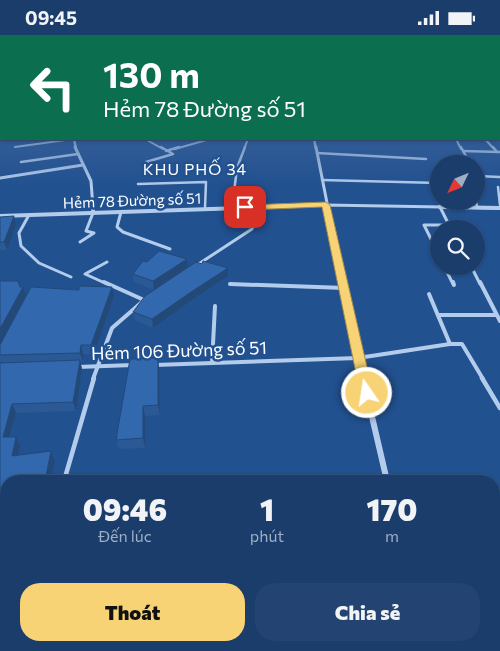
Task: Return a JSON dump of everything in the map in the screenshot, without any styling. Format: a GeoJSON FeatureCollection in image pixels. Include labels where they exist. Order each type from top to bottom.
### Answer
{"type":"FeatureCollection","features":[{"type":"Feature","properties":{"kind":"street"},"geometry":{"type":"LineString","coordinates":[[73,140],[74,148],[84,165],[94,193],[93,213]]}},
{"type":"Feature","properties":{"kind":"street"},"geometry":{"type":"LineString","coordinates":[[314,140],[358,358],[387,475]]}},
{"type":"Feature","properties":{"kind":"street"},"geometry":{"type":"LineString","coordinates":[[0,178],[84,165]]}},
{"type":"Feature","properties":{"kind":"street","name":"Hẻm 78 Đường số 51"},"geometry":{"type":"LineString","coordinates":[[0,216],[326,205],[430,206]]}},
{"type":"Feature","properties":{"kind":"street","name":"Hẻm 78 Đường số 51"},"geometry":{"type":"LineString","coordinates":[[485,207],[500,207]]}},
{"type":"Feature","properties":{"kind":"lane"},"geometry":{"type":"LineString","coordinates":[[15,147],[66,140]]}},
{"type":"Feature","properties":{"kind":"lane"},"geometry":{"type":"LineString","coordinates":[[146,162],[172,154],[147,140]]}},
{"type":"Feature","properties":{"kind":"lane"},"geometry":{"type":"LineString","coordinates":[[166,151],[206,140]]}},
{"type":"Feature","properties":{"kind":"lane"},"geometry":{"type":"LineString","coordinates":[[232,208],[236,168],[248,140]]}},
{"type":"Feature","properties":{"kind":"lane"},"geometry":{"type":"LineString","coordinates":[[457,140],[465,155]]}},
{"type":"Feature","properties":{"kind":"lane"},"geometry":{"type":"LineString","coordinates":[[485,140],[498,152]]}},
{"type":"Feature","properties":{"kind":"lane"},"geometry":{"type":"LineString","coordinates":[[463,151],[498,152]]}},
{"type":"Feature","properties":{"kind":"lane"},"geometry":{"type":"LineString","coordinates":[[317,153],[360,155],[361,157],[426,159]]}},
{"type":"Feature","properties":{"kind":"lane"},"geometry":{"type":"LineString","coordinates":[[21,162],[78,154]]}},
{"type":"Feature","properties":{"kind":"lane"},"geometry":{"type":"LineString","coordinates":[[485,176],[500,177]]}},
{"type":"Feature","properties":{"kind":"lane"},"geometry":{"type":"LineString","coordinates":[[322,180],[430,183]]}},
{"type":"Feature","properties":{"kind":"lane"},"geometry":{"type":"LineString","coordinates":[[138,184],[206,182],[205,208]]}},
{"type":"Feature","properties":{"kind":"lane"},"geometry":{"type":"LineString","coordinates":[[498,187],[500,207]]}},
{"type":"Feature","properties":{"kind":"lane"},"geometry":{"type":"LineString","coordinates":[[190,270],[252,229],[259,207]]}},
{"type":"Feature","properties":{"kind":"lane"},"geometry":{"type":"LineString","coordinates":[[120,212],[117,227],[170,249]]}},
{"type":"Feature","properties":{"kind":"lane"},"geometry":{"type":"LineString","coordinates":[[80,242],[94,233],[86,231],[93,213]]}},
{"type":"Feature","properties":{"kind":"lane"},"geometry":{"type":"LineString","coordinates":[[29,215],[21,228],[18,239],[25,254],[70,277]]}},
{"type":"Feature","properties":{"kind":"lane"},"geometry":{"type":"LineString","coordinates":[[430,225],[424,225],[430,237]]}},
{"type":"Feature","properties":{"kind":"lane"},"geometry":{"type":"LineString","coordinates":[[107,262],[85,274],[144,300]]}},
{"type":"Feature","properties":{"kind":"lane"},"geometry":{"type":"LineString","coordinates":[[449,275],[454,285]]}},
{"type":"Feature","properties":{"kind":"lane"},"geometry":{"type":"LineString","coordinates":[[476,275],[500,321]]}},
{"type":"Feature","properties":{"kind":"lane"},"geometry":{"type":"LineString","coordinates":[[230,283],[345,288]]}},
{"type":"Feature","properties":{"kind":"lane"},"geometry":{"type":"LineString","coordinates":[[429,294],[450,344],[462,344],[500,407]]}},
{"type":"Feature","properties":{"kind":"lane"},"geometry":{"type":"LineString","coordinates":[[66,475],[98,367],[112,328],[126,313],[152,295]]}},
{"type":"Feature","properties":{"kind":"lane"},"geometry":{"type":"LineString","coordinates":[[212,363],[215,306]]}},
{"type":"Feature","properties":{"kind":"lane"},"geometry":{"type":"LineString","coordinates":[[438,315],[496,315]]}},
{"type":"Feature","properties":{"kind":"lane","name":"Hẻm 106 Đường số 51"},"geometry":{"type":"LineString","coordinates":[[145,365],[358,358],[450,344]]}},
{"type":"Feature","properties":{"kind":"lane","name":"Hẻm 106 Đường số 51"},"geometry":{"type":"LineString","coordinates":[[68,367],[136,365]]}},
{"type":"Feature","properties":{"kind":"building"},"geometry":{"type":"Polygon","coordinates":[[[14,216],[4,242],[0,242],[0,217],[14,216]]]}},
{"type":"Feature","properties":{"kind":"building"},"geometry":{"type":"Polygon","coordinates":[[[159,251],[187,259],[153,281],[133,274],[143,261],[147,262],[159,251]]]}},
{"type":"Feature","properties":{"kind":"building"},"geometry":{"type":"Polygon","coordinates":[[[203,261],[228,268],[152,319],[133,312],[145,296],[196,262],[202,264],[203,261]]]}},
{"type":"Feature","properties":{"kind":"building"},"geometry":{"type":"Polygon","coordinates":[[[0,281],[18,281],[20,287],[23,287],[0,329],[0,281]]]}},
{"type":"Feature","properties":{"kind":"building"},"geometry":{"type":"Polygon","coordinates":[[[79,286],[112,287],[91,345],[81,345],[80,353],[0,355],[0,345],[31,287],[79,290],[79,286]]]}},
{"type":"Feature","properties":{"kind":"building"},"geometry":{"type":"Polygon","coordinates":[[[158,358],[158,405],[143,406],[143,438],[116,440],[130,359],[158,358]]]}},
{"type":"Feature","properties":{"kind":"building"},"geometry":{"type":"Polygon","coordinates":[[[80,360],[73,402],[12,404],[3,437],[16,437],[12,456],[51,451],[46,475],[0,475],[0,363],[80,360]]]}},
{"type":"Feature","properties":{"kind":"district","name":"KHU PHỐ 34"},"geometry":{"type":"Point","coordinates":[195,168]}},
{"type":"Feature","properties":{"kind":"route"},"geometry":{"type":"LineString","coordinates":[[245,207],[326,205],[367,393]]}}]}
